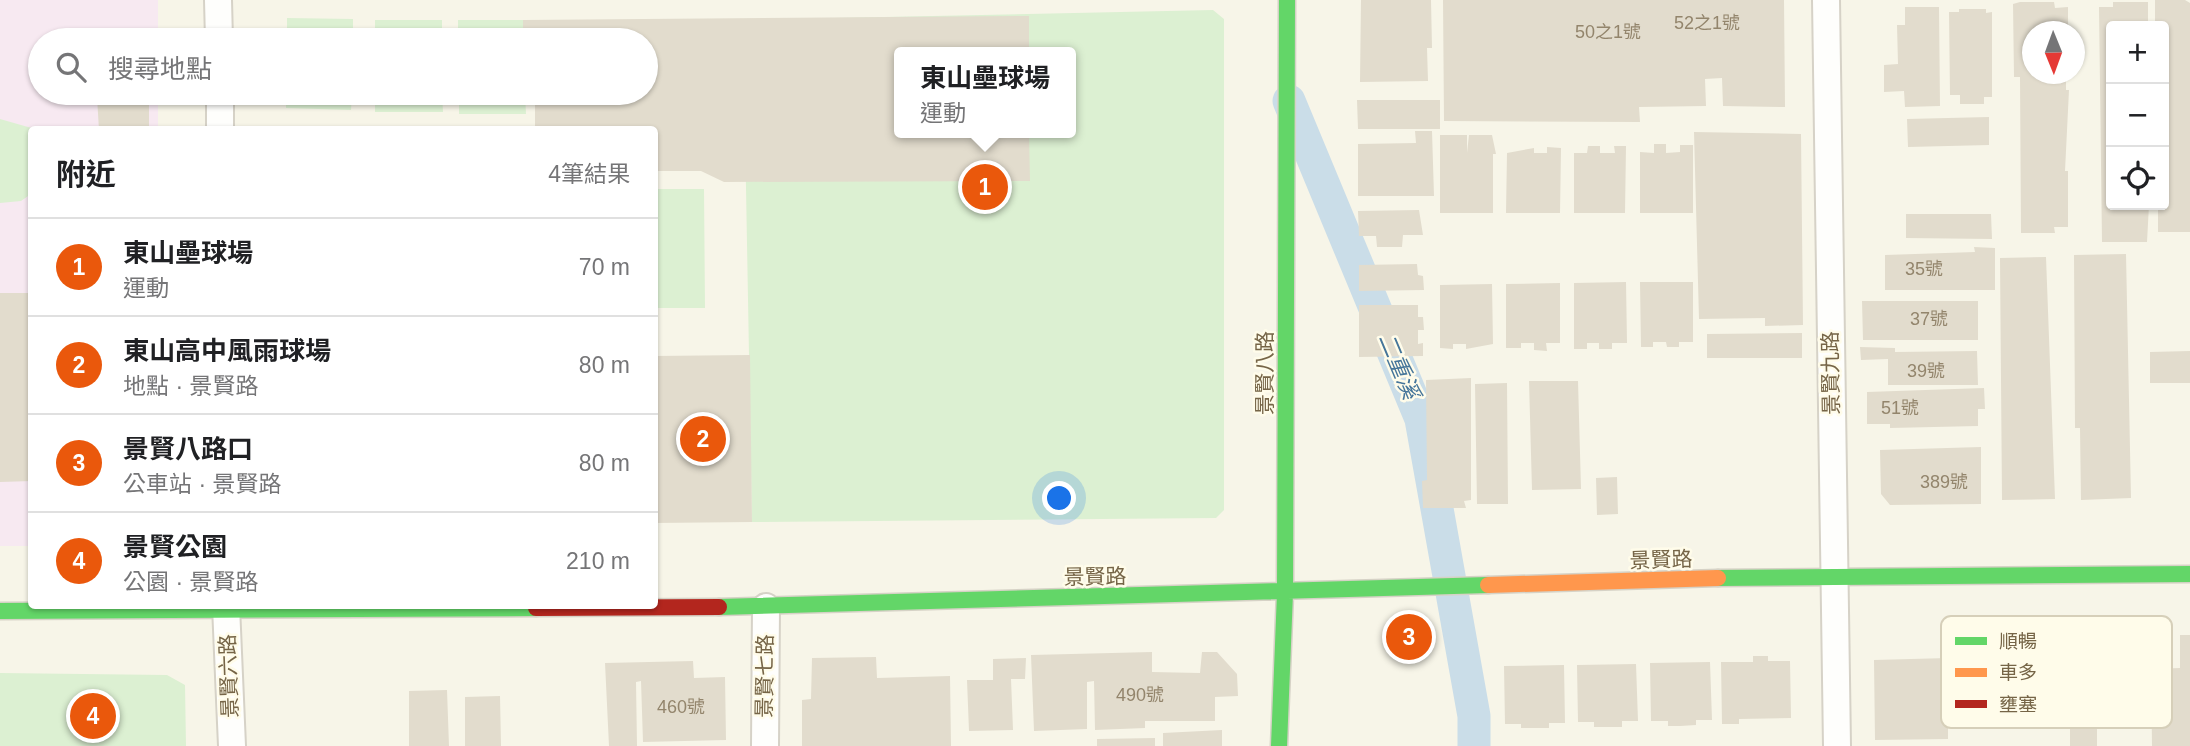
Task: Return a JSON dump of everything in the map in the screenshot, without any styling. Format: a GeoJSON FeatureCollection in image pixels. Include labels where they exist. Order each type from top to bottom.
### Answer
{"type":"FeatureCollection","features":[{"type":"Feature","properties":{"kind":"street"},"geometry":{"type":"LineString","coordinates":[[218,0],[219,28]]}},
{"type":"Feature","properties":{"kind":"street","name":"景賢八路"},"geometry":{"type":"LineString","coordinates":[[1279,746],[1285,593],[1287,0]]}},
{"type":"Feature","properties":{"kind":"street","name":"景賢九路"},"geometry":{"type":"LineString","coordinates":[[1826,0],[1837,746]]}},
{"type":"Feature","properties":{"kind":"street"},"geometry":{"type":"LineString","coordinates":[[220,105],[220,126]]}},
{"type":"Feature","properties":{"kind":"street","name":"景賢路"},"geometry":{"type":"LineString","coordinates":[[658,607],[766,607],[1382,591],[1833,575],[2190,573]]}},
{"type":"Feature","properties":{"kind":"street","name":"景賢七路"},"geometry":{"type":"LineString","coordinates":[[765,746],[766,607]]}},
{"type":"Feature","properties":{"kind":"street","name":"景賢路"},"geometry":{"type":"LineString","coordinates":[[0,611],[113,609]]}},
{"type":"Feature","properties":{"kind":"street","name":"景賢六路"},"geometry":{"type":"LineString","coordinates":[[226,609],[232,746]]}},
{"type":"Feature","properties":{"kind":"shaded area"},"geometry":{"type":"Polygon","coordinates":[[[0,0],[158,0],[158,28],[28,28],[28,105],[158,105],[158,126],[28,126],[28,546],[0,546],[0,0]]]}},
{"type":"Feature","properties":{"kind":"green space"},"geometry":{"type":"Polygon","coordinates":[[[1213,10],[1224,19],[1224,510],[1216,518],[752,522],[743,20],[1213,10]]]}},
{"type":"Feature","properties":{"kind":"green space"},"geometry":{"type":"Polygon","coordinates":[[[287,18],[353,19],[353,28],[287,28],[287,18]]]}},
{"type":"Feature","properties":{"kind":"green space"},"geometry":{"type":"Polygon","coordinates":[[[375,20],[442,20],[442,28],[375,28],[375,20]]]}},
{"type":"Feature","properties":{"kind":"green space"},"geometry":{"type":"Polygon","coordinates":[[[458,20],[525,20],[525,28],[458,28],[458,20]]]}},
{"type":"Feature","properties":{"kind":"green space"},"geometry":{"type":"Polygon","coordinates":[[[286,105],[351,105],[351,110],[286,108],[286,105]]]}},
{"type":"Feature","properties":{"kind":"green space"},"geometry":{"type":"Polygon","coordinates":[[[375,105],[443,105],[443,112],[375,112],[375,105]]]}},
{"type":"Feature","properties":{"kind":"green space"},"geometry":{"type":"Polygon","coordinates":[[[459,105],[526,105],[526,114],[459,114],[459,105]]]}},
{"type":"Feature","properties":{"kind":"green space"},"geometry":{"type":"Polygon","coordinates":[[[0,119],[28,127],[28,196],[21,201],[0,203],[0,119]]]}},
{"type":"Feature","properties":{"kind":"green space"},"geometry":{"type":"Polygon","coordinates":[[[658,189],[704,189],[705,308],[658,308],[658,189]]]}},
{"type":"Feature","properties":{"kind":"green space"},"geometry":{"type":"Polygon","coordinates":[[[0,673],[167,675],[185,685],[186,746],[0,746],[0,673]]]}},
{"type":"Feature","properties":{"kind":"building"},"geometry":{"type":"Polygon","coordinates":[[[1361,0],[1431,0],[1432,48],[1427,48],[1428,81],[1360,82],[1361,0]]]}},
{"type":"Feature","properties":{"kind":"building"},"geometry":{"type":"Polygon","coordinates":[[[1443,0],[1784,0],[1785,107],[1723,106],[1722,78],[1705,79],[1706,106],[1639,107],[1640,122],[1444,121],[1443,0]]]}},
{"type":"Feature","properties":{"kind":"building"},"geometry":{"type":"Polygon","coordinates":[[[2155,0],[2185,0],[2190,3],[2190,232],[2158,232],[2158,210],[2169,210],[2169,21],[2155,21],[2155,0]]]}},
{"type":"Feature","properties":{"kind":"building"},"geometry":{"type":"Polygon","coordinates":[[[2054,2],[2055,8],[2068,7],[2068,21],[2022,21],[2022,84],[2066,84],[2066,90],[2069,90],[2065,171],[2068,171],[2068,227],[2054,227],[2055,233],[2021,233],[2020,77],[2014,77],[2013,4],[2054,2]]]}},
{"type":"Feature","properties":{"kind":"building"},"geometry":{"type":"Polygon","coordinates":[[[2113,2],[2148,2],[2148,21],[2106,21],[2106,210],[2149,210],[2147,242],[2102,242],[2099,7],[2113,7],[2113,2]]]}},
{"type":"Feature","properties":{"kind":"building"},"geometry":{"type":"Polygon","coordinates":[[[1905,7],[1939,7],[1940,106],[1905,107],[1904,91],[1884,92],[1884,65],[1898,64],[1897,25],[1905,25],[1905,7]]]}},
{"type":"Feature","properties":{"kind":"building"},"geometry":{"type":"Polygon","coordinates":[[[1959,9],[1986,9],[1986,13],[1992,12],[1992,97],[1984,97],[1984,104],[1960,104],[1960,95],[1950,95],[1949,12],[1959,12],[1959,9]]]}},
{"type":"Feature","properties":{"kind":"building"},"geometry":{"type":"Polygon","coordinates":[[[1029,16],[1029,47],[894,47],[894,138],[1029,138],[1030,181],[724,182],[701,171],[658,171],[658,126],[535,126],[535,105],[658,105],[658,28],[523,28],[523,20],[1029,16]]]}},
{"type":"Feature","properties":{"kind":"building"},"geometry":{"type":"Polygon","coordinates":[[[1357,100],[1440,100],[1440,129],[1358,129],[1357,100]]]}},
{"type":"Feature","properties":{"kind":"building"},"geometry":{"type":"Polygon","coordinates":[[[97,105],[149,105],[149,126],[99,126],[97,105]]]}},
{"type":"Feature","properties":{"kind":"building"},"geometry":{"type":"Polygon","coordinates":[[[1989,117],[1989,145],[1908,147],[1907,119],[1989,117]]]}},
{"type":"Feature","properties":{"kind":"building"},"geometry":{"type":"Polygon","coordinates":[[[1415,131],[1432,131],[1434,196],[1358,196],[1358,144],[1416,143],[1415,131]]]}},
{"type":"Feature","properties":{"kind":"building"},"geometry":{"type":"Polygon","coordinates":[[[1694,132],[1801,134],[1803,325],[1765,326],[1765,318],[1699,319],[1694,132]]]}},
{"type":"Feature","properties":{"kind":"building"},"geometry":{"type":"Polygon","coordinates":[[[1440,135],[1467,135],[1467,153],[1469,135],[1492,135],[1496,154],[1493,154],[1493,213],[1440,213],[1440,135]]]}},
{"type":"Feature","properties":{"kind":"building"},"geometry":{"type":"Polygon","coordinates":[[[1654,144],[1666,144],[1666,153],[1680,152],[1680,145],[1693,145],[1693,213],[1640,213],[1640,152],[1654,153],[1654,144]]]}},
{"type":"Feature","properties":{"kind":"building"},"geometry":{"type":"Polygon","coordinates":[[[1588,146],[1600,146],[1600,153],[1615,153],[1614,146],[1626,146],[1625,213],[1574,213],[1574,153],[1587,153],[1588,146]]]}},
{"type":"Feature","properties":{"kind":"building"},"geometry":{"type":"Polygon","coordinates":[[[1547,147],[1561,148],[1560,213],[1506,213],[1507,153],[1534,148],[1534,153],[1547,153],[1547,147]]]}},
{"type":"Feature","properties":{"kind":"building"},"geometry":{"type":"Polygon","coordinates":[[[1419,210],[1423,235],[1403,235],[1402,247],[1377,247],[1376,236],[1359,236],[1358,211],[1419,210]]]}},
{"type":"Feature","properties":{"kind":"building"},"geometry":{"type":"Polygon","coordinates":[[[1906,214],[1991,214],[1992,239],[1906,238],[1906,214]]]}},
{"type":"Feature","properties":{"kind":"building"},"geometry":{"type":"Polygon","coordinates":[[[1974,247],[1995,248],[1995,290],[1885,290],[1885,255],[1975,252],[1974,247]]]}},
{"type":"Feature","properties":{"kind":"building"},"geometry":{"type":"Polygon","coordinates":[[[2126,254],[2131,498],[2081,500],[2080,428],[2075,428],[2074,255],[2126,254]]]}},
{"type":"Feature","properties":{"kind":"building"},"geometry":{"type":"Polygon","coordinates":[[[2046,257],[2055,499],[2002,500],[2000,258],[2046,257]]]}},
{"type":"Feature","properties":{"kind":"building"},"geometry":{"type":"Polygon","coordinates":[[[1417,264],[1418,275],[1423,276],[1424,290],[1359,291],[1359,265],[1417,264]]]}},
{"type":"Feature","properties":{"kind":"building"},"geometry":{"type":"Polygon","coordinates":[[[1626,282],[1627,343],[1612,343],[1612,349],[1599,349],[1599,343],[1587,343],[1587,349],[1574,349],[1574,283],[1626,282]]]}},
{"type":"Feature","properties":{"kind":"building"},"geometry":{"type":"Polygon","coordinates":[[[1640,282],[1693,282],[1693,342],[1679,342],[1679,347],[1667,347],[1666,342],[1653,342],[1653,347],[1641,347],[1640,282]]]}},
{"type":"Feature","properties":{"kind":"building"},"geometry":{"type":"Polygon","coordinates":[[[1560,283],[1560,343],[1546,343],[1547,351],[1534,350],[1534,343],[1521,343],[1521,348],[1506,348],[1506,284],[1560,283]]]}},
{"type":"Feature","properties":{"kind":"building"},"geometry":{"type":"Polygon","coordinates":[[[1492,284],[1493,344],[1466,349],[1466,344],[1453,344],[1453,349],[1440,348],[1440,285],[1492,284]]]}},
{"type":"Feature","properties":{"kind":"building"},"geometry":{"type":"Polygon","coordinates":[[[0,293],[28,293],[28,481],[0,482],[0,293]]]}},
{"type":"Feature","properties":{"kind":"building"},"geometry":{"type":"Polygon","coordinates":[[[1862,301],[1978,301],[1978,340],[1863,340],[1862,301]]]}},
{"type":"Feature","properties":{"kind":"building"},"geometry":{"type":"Polygon","coordinates":[[[1359,305],[1418,305],[1418,317],[1423,317],[1424,330],[1418,330],[1418,344],[1423,343],[1423,356],[1359,357],[1359,305]]]}},
{"type":"Feature","properties":{"kind":"building"},"geometry":{"type":"Polygon","coordinates":[[[1802,333],[1802,358],[1707,358],[1707,334],[1802,333]]]}},
{"type":"Feature","properties":{"kind":"building"},"geometry":{"type":"Polygon","coordinates":[[[1860,347],[1895,348],[1895,352],[1977,351],[1978,385],[1888,385],[1888,359],[1861,360],[1860,347]]]}},
{"type":"Feature","properties":{"kind":"building"},"geometry":{"type":"Polygon","coordinates":[[[2190,351],[2190,383],[2150,383],[2150,352],[2190,351]]]}},
{"type":"Feature","properties":{"kind":"building"},"geometry":{"type":"Polygon","coordinates":[[[750,355],[752,522],[658,523],[658,356],[750,355]]]}},
{"type":"Feature","properties":{"kind":"building"},"geometry":{"type":"Polygon","coordinates":[[[1471,378],[1471,500],[1464,501],[1466,508],[1423,508],[1422,481],[1427,480],[1426,380],[1471,378]]]}},
{"type":"Feature","properties":{"kind":"building"},"geometry":{"type":"Polygon","coordinates":[[[1529,381],[1578,381],[1581,489],[1532,490],[1529,381]]]}},
{"type":"Feature","properties":{"kind":"building"},"geometry":{"type":"Polygon","coordinates":[[[1507,383],[1508,504],[1477,504],[1475,384],[1507,383]]]}},
{"type":"Feature","properties":{"kind":"building"},"geometry":{"type":"Polygon","coordinates":[[[1984,388],[1985,409],[1978,409],[1978,426],[1890,428],[1890,424],[1867,424],[1867,392],[1984,388]]]}},
{"type":"Feature","properties":{"kind":"building"},"geometry":{"type":"Polygon","coordinates":[[[1981,447],[1981,504],[1890,505],[1881,494],[1880,450],[1981,447]]]}},
{"type":"Feature","properties":{"kind":"building"},"geometry":{"type":"Polygon","coordinates":[[[1617,477],[1618,514],[1597,515],[1596,478],[1617,477]]]}},
{"type":"Feature","properties":{"kind":"building"},"geometry":{"type":"Polygon","coordinates":[[[2180,635],[2190,635],[2190,746],[2152,746],[2152,728],[2172,728],[2172,668],[2180,668],[2180,635]]]}},
{"type":"Feature","properties":{"kind":"building"},"geometry":{"type":"Polygon","coordinates":[[[1152,652],[1152,672],[1200,673],[1202,652],[1217,652],[1237,674],[1238,696],[1215,697],[1215,721],[1145,721],[1145,728],[1095,730],[1094,681],[1087,682],[1087,729],[1034,731],[1031,655],[1152,652]]]}},
{"type":"Feature","properties":{"kind":"building"},"geometry":{"type":"Polygon","coordinates":[[[1753,656],[1768,656],[1768,661],[1790,661],[1791,718],[1739,719],[1739,724],[1722,724],[1721,662],[1753,662],[1753,656]]]}},
{"type":"Feature","properties":{"kind":"building"},"geometry":{"type":"Polygon","coordinates":[[[876,657],[877,678],[950,676],[951,746],[802,746],[802,700],[811,699],[812,658],[876,657]]]}},
{"type":"Feature","properties":{"kind":"building"},"geometry":{"type":"Polygon","coordinates":[[[1026,658],[1025,679],[1011,679],[1013,730],[969,731],[967,680],[993,680],[993,659],[1026,658]]]}},
{"type":"Feature","properties":{"kind":"building"},"geometry":{"type":"Polygon","coordinates":[[[1941,658],[1941,728],[1948,728],[1948,739],[1875,740],[1874,660],[1941,658]]]}},
{"type":"Feature","properties":{"kind":"building"},"geometry":{"type":"Polygon","coordinates":[[[693,661],[694,678],[725,677],[726,740],[643,742],[641,681],[636,682],[637,746],[609,746],[605,663],[693,661]]]}},
{"type":"Feature","properties":{"kind":"building"},"geometry":{"type":"Polygon","coordinates":[[[1710,662],[1712,720],[1696,720],[1696,725],[1680,726],[1668,726],[1668,721],[1651,721],[1650,663],[1710,662]]]}},
{"type":"Feature","properties":{"kind":"building"},"geometry":{"type":"Polygon","coordinates":[[[1636,664],[1638,721],[1622,721],[1622,727],[1594,727],[1594,722],[1578,722],[1577,665],[1636,664]]]}},
{"type":"Feature","properties":{"kind":"building"},"geometry":{"type":"Polygon","coordinates":[[[1564,665],[1565,723],[1549,723],[1549,728],[1521,728],[1521,724],[1505,724],[1504,666],[1564,665]]]}},
{"type":"Feature","properties":{"kind":"building"},"geometry":{"type":"Polygon","coordinates":[[[447,690],[449,746],[409,746],[409,691],[447,690]]]}},
{"type":"Feature","properties":{"kind":"building"},"geometry":{"type":"Polygon","coordinates":[[[500,696],[501,746],[465,746],[465,697],[500,696]]]}},
{"type":"Feature","properties":{"kind":"building"},"geometry":{"type":"Polygon","coordinates":[[[2070,728],[2097,728],[2097,746],[2070,746],[2070,728]]]}},
{"type":"Feature","properties":{"kind":"building"},"geometry":{"type":"Polygon","coordinates":[[[1222,730],[1222,746],[1163,746],[1163,733],[1222,730]]]}},
{"type":"Feature","properties":{"kind":"building"},"geometry":{"type":"Polygon","coordinates":[[[1155,738],[1155,746],[1097,746],[1097,739],[1155,738]]]}},
{"type":"Feature","properties":{"kind":"waterway","name":"二重溪"},"geometry":{"type":"LineString","coordinates":[[1289,101],[1421,419],[1474,716],[1474,746]]}},
{"type":"Feature","properties":{"kind":"traffic: fast"},"geometry":{"type":"LineString","coordinates":[[1279,746],[1285,593],[1287,0]]}},
{"type":"Feature","properties":{"kind":"traffic: fast"},"geometry":{"type":"LineString","coordinates":[[1718,578],[2190,574]]}},
{"type":"Feature","properties":{"kind":"traffic: fast"},"geometry":{"type":"LineString","coordinates":[[719,607],[1488,585]]}},
{"type":"Feature","properties":{"kind":"traffic: fast"},"geometry":{"type":"LineString","coordinates":[[0,611],[357,609]]}},
{"type":"Feature","properties":{"kind":"traffic: slow"},"geometry":{"type":"LineString","coordinates":[[1488,585],[1718,578]]}},
{"type":"Feature","properties":{"kind":"traffic: jam"},"geometry":{"type":"LineString","coordinates":[[658,607],[719,607]]}},
{"type":"Feature","properties":{"kind":"place","name":"東山壘球場"},"geometry":{"type":"Point","coordinates":[985,187]}},
{"type":"Feature","properties":{"kind":"place","name":"東山高中風雨球場"},"geometry":{"type":"Point","coordinates":[703,439]}},
{"type":"Feature","properties":{"kind":"place","name":"景賢八路口"},"geometry":{"type":"Point","coordinates":[1409,637]}},
{"type":"Feature","properties":{"kind":"place","name":"景賢公園"},"geometry":{"type":"Point","coordinates":[93,716]}}]}
